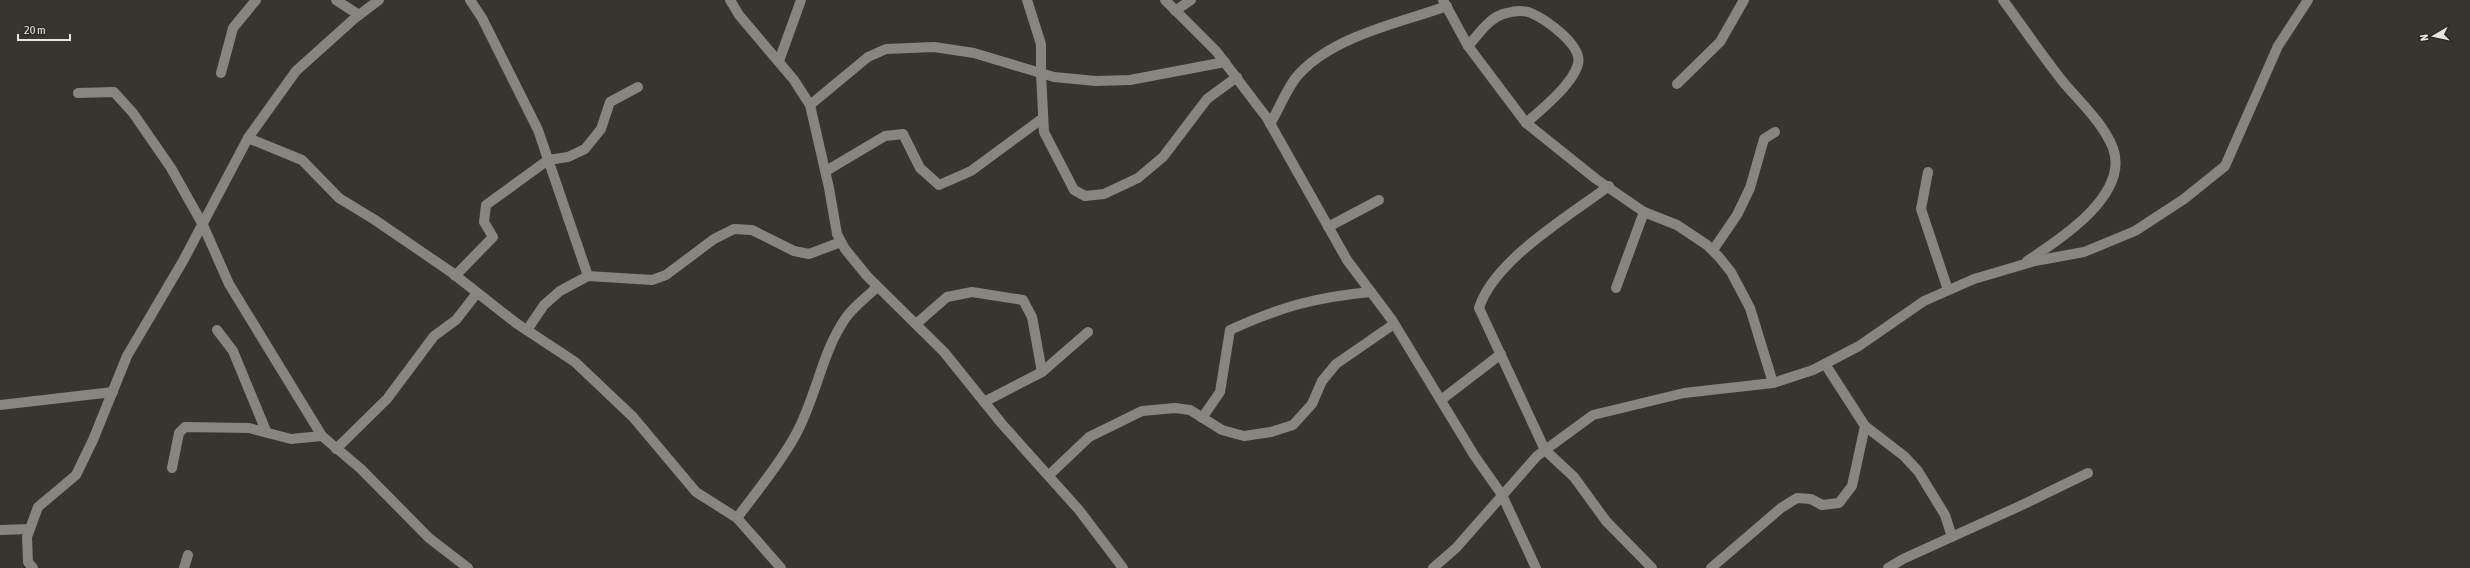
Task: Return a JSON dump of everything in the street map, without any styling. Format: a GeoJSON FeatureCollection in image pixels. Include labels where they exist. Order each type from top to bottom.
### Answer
{"type":"FeatureCollection","features":[{"type":"Feature","properties":{"kind":"street"},"geometry":{"type":"LineString","coordinates":[[221,73],[233,28],[256,0]]}},
{"type":"Feature","properties":{"kind":"street"},"geometry":{"type":"LineString","coordinates":[[336,0],[359,15]]}},
{"type":"Feature","properties":{"kind":"street"},"geometry":{"type":"LineString","coordinates":[[33,568],[28,562],[26,552],[30,529],[38,507],[76,475],[93,440],[127,356],[203,225],[248,138],[296,71],[359,15],[379,0]]}},
{"type":"Feature","properties":{"kind":"street"},"geometry":{"type":"LineString","coordinates":[[470,0],[482,18],[538,130],[588,276]]}},
{"type":"Feature","properties":{"kind":"street"},"geometry":{"type":"LineString","coordinates":[[730,0],[739,15],[779,61],[810,105],[826,171],[837,234],[841,242],[877,287],[944,352],[984,402],[1079,510],[1122,568]]}},
{"type":"Feature","properties":{"kind":"street"},"geometry":{"type":"LineString","coordinates":[[779,61],[801,0]]}},
{"type":"Feature","properties":{"kind":"street"},"geometry":{"type":"LineString","coordinates":[[1027,0],[1041,44],[1040,74],[1044,132],[1074,190],[1085,196],[1104,194],[1138,178],[1163,158],[1207,99],[1237,77]]}},
{"type":"Feature","properties":{"kind":"street"},"geometry":{"type":"LineString","coordinates":[[1165,0],[1225,62],[1270,124],[1347,260],[1394,324],[1474,455],[1502,495],[1536,568]]}},
{"type":"Feature","properties":{"kind":"street"},"geometry":{"type":"LineString","coordinates":[[1175,12],[1191,0]]}},
{"type":"Feature","properties":{"kind":"street"},"geometry":{"type":"LineString","coordinates":[[1677,84],[1720,42],[1744,0]]}},
{"type":"Feature","properties":{"kind":"street"},"geometry":{"type":"LineString","coordinates":[[2003,0],[2063,81],[2100,125],[2113,149],[2115,164],[2111,182],[2099,202],[2085,218],[2070,232],[2021,266]]}},
{"type":"Feature","properties":{"kind":"street"},"geometry":{"type":"LineString","coordinates":[[1433,568],[1456,548],[1537,456],[1593,415],[1684,393],[1772,383],[1825,364],[1859,346],[1924,300],[1948,290],[2021,266],[2084,252],[2135,231],[2184,199],[2225,166],[2278,46],[2308,0]]}},
{"type":"Feature","properties":{"kind":"street"},"geometry":{"type":"LineString","coordinates":[[1270,124],[1284,102],[1289,87],[1301,71],[1319,58],[1346,40],[1445,3],[1468,46],[1526,123],[1572,161],[1644,212],[1677,225],[1713,250],[1731,272],[1750,308],[1772,383]]}},
{"type":"Feature","properties":{"kind":"street"},"geometry":{"type":"LineString","coordinates":[[1468,46],[1487,24],[1500,15],[1523,11],[1532,13],[1568,38],[1575,49],[1579,62],[1574,74],[1546,106],[1526,123]]}},
{"type":"Feature","properties":{"kind":"street"},"geometry":{"type":"LineString","coordinates":[[810,105],[868,57],[886,50],[941,48],[981,55],[1040,74],[1077,80],[1130,80],[1225,62]]}},
{"type":"Feature","properties":{"kind":"street"},"geometry":{"type":"LineString","coordinates":[[455,276],[493,237],[484,222],[486,205],[548,160],[568,157],[585,149],[601,129],[610,102],[638,87]]}},
{"type":"Feature","properties":{"kind":"street"},"geometry":{"type":"LineString","coordinates":[[78,94],[114,92],[133,113],[171,168],[203,225],[229,284],[322,436],[361,469],[429,538],[468,568]]}},
{"type":"Feature","properties":{"kind":"street"},"geometry":{"type":"LineString","coordinates":[[826,171],[885,136],[903,134],[920,168],[939,185],[971,171],[1043,118]]}},
{"type":"Feature","properties":{"kind":"street"},"geometry":{"type":"LineString","coordinates":[[1713,250],[1737,215],[1750,188],[1764,139],[1775,132]]}},
{"type":"Feature","properties":{"kind":"street"},"geometry":{"type":"LineString","coordinates":[[248,138],[302,160],[340,198],[375,220],[455,276],[527,330],[575,362],[633,417],[696,492],[737,518],[781,568]]}},
{"type":"Feature","properties":{"kind":"street"},"geometry":{"type":"LineString","coordinates":[[1928,172],[1921,209],[1948,290]]}},
{"type":"Feature","properties":{"kind":"street"},"geometry":{"type":"LineString","coordinates":[[1609,186],[1527,245],[1483,293],[1479,308],[1545,450],[1574,477],[1606,521],[1652,568]]}},
{"type":"Feature","properties":{"kind":"street"},"geometry":{"type":"LineString","coordinates":[[1328,227],[1379,200]]}},
{"type":"Feature","properties":{"kind":"street"},"geometry":{"type":"LineString","coordinates":[[1616,288],[1644,212]]}},
{"type":"Feature","properties":{"kind":"street"},"geometry":{"type":"LineString","coordinates":[[527,330],[544,305],[555,295],[588,276],[652,280],[666,276],[714,239],[734,229],[752,230],[794,251],[809,254],[841,242]]}},
{"type":"Feature","properties":{"kind":"street"},"geometry":{"type":"LineString","coordinates":[[737,518],[768,478],[795,437],[812,402],[831,346],[846,319],[877,287]]}},
{"type":"Feature","properties":{"kind":"street"},"geometry":{"type":"LineString","coordinates":[[916,324],[948,297],[972,292],[1023,300],[1032,317],[1042,372]]}},
{"type":"Feature","properties":{"kind":"street"},"geometry":{"type":"LineString","coordinates":[[1202,418],[1220,392],[1230,330],[1293,304],[1327,296],[1371,292]]}},
{"type":"Feature","properties":{"kind":"street"},"geometry":{"type":"LineString","coordinates":[[336,449],[388,399],[434,336],[456,320],[477,293]]}},
{"type":"Feature","properties":{"kind":"street"},"geometry":{"type":"LineString","coordinates":[[1049,475],[1088,437],[1142,411],[1190,410],[1222,430],[1244,436],[1271,432],[1293,425],[1312,404],[1322,381],[1336,364],[1394,324]]}},
{"type":"Feature","properties":{"kind":"street"},"geometry":{"type":"LineString","coordinates":[[216,330],[236,357],[266,431]]}},
{"type":"Feature","properties":{"kind":"street"},"geometry":{"type":"LineString","coordinates":[[984,402],[1042,372],[1088,332]]}},
{"type":"Feature","properties":{"kind":"street"},"geometry":{"type":"LineString","coordinates":[[1441,400],[1501,354]]}},
{"type":"Feature","properties":{"kind":"street"},"geometry":{"type":"LineString","coordinates":[[1825,364],[1865,426],[1904,456],[1918,471],[1945,514],[1952,538]]}},
{"type":"Feature","properties":{"kind":"street"},"geometry":{"type":"LineString","coordinates":[[0,405],[113,392]]}},
{"type":"Feature","properties":{"kind":"street"},"geometry":{"type":"LineString","coordinates":[[1711,568],[1781,508],[1797,498],[1811,499],[1822,505],[1839,503],[1852,486],[1865,426]]}},
{"type":"Feature","properties":{"kind":"street"},"geometry":{"type":"LineString","coordinates":[[172,468],[179,433],[185,427],[249,428],[266,431],[291,440],[322,436]]}},
{"type":"Feature","properties":{"kind":"street"},"geometry":{"type":"LineString","coordinates":[[1888,568],[1903,559],[1952,538],[2088,473]]}},
{"type":"Feature","properties":{"kind":"street"},"geometry":{"type":"LineString","coordinates":[[0,530],[30,529]]}},
{"type":"Feature","properties":{"kind":"street"},"geometry":{"type":"LineString","coordinates":[[184,568],[188,555]]}}]}
